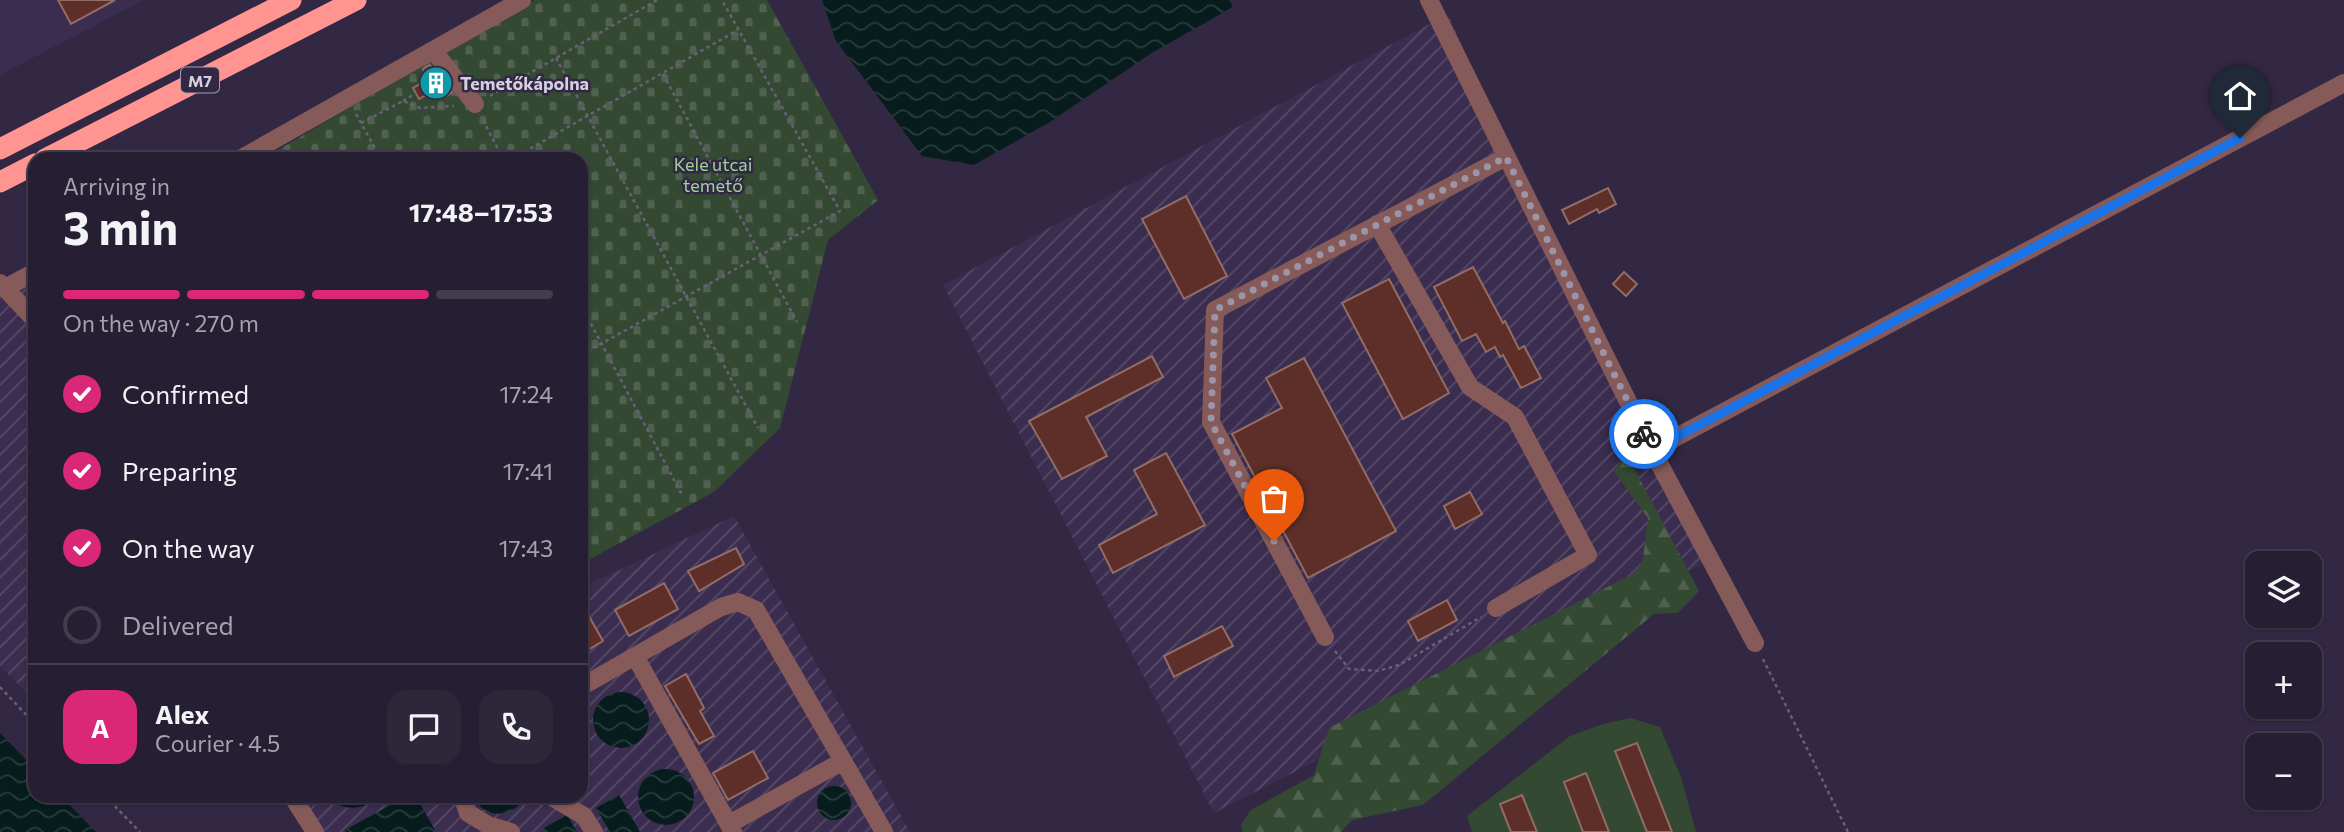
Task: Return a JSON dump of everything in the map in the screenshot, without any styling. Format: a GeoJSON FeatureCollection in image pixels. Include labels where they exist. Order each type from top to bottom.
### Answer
{"type":"FeatureCollection","features":[{"type":"Feature","properties":{"kind":"highway","name":"M7"},"geometry":{"type":"LineString","coordinates":[[0,149],[291,0]]}},
{"type":"Feature","properties":{"kind":"highway","name":"M7"},"geometry":{"type":"LineString","coordinates":[[59,152],[356,0]]}},
{"type":"Feature","properties":{"kind":"highway"},"geometry":{"type":"LineString","coordinates":[[0,182],[28,168]]}},
{"type":"Feature","properties":{"kind":"street"},"geometry":{"type":"LineString","coordinates":[[252,152],[522,0]]}},
{"type":"Feature","properties":{"kind":"street"},"geometry":{"type":"LineString","coordinates":[[1429,0],[1652,450],[1755,643]]}},
{"type":"Feature","properties":{"kind":"street"},"geometry":{"type":"LineString","coordinates":[[433,50],[475,104]]}},
{"type":"Feature","properties":{"kind":"street"},"geometry":{"type":"LineString","coordinates":[[1652,450],[2344,83]]}},
{"type":"Feature","properties":{"kind":"street"},"geometry":{"type":"LineString","coordinates":[[1325,637],[1211,422],[1215,310],[1506,157]]}},
{"type":"Feature","properties":{"kind":"street"},"geometry":{"type":"LineString","coordinates":[[1377,224],[1470,387],[1515,417],[1588,555],[1496,608]]}},
{"type":"Feature","properties":{"kind":"street"},"geometry":{"type":"LineString","coordinates":[[28,275],[3,285],[28,312]]}},
{"type":"Feature","properties":{"kind":"street"},"geometry":{"type":"LineString","coordinates":[[588,683],[721,607],[738,603],[756,610],[884,832]]}},
{"type":"Feature","properties":{"kind":"street"},"geometry":{"type":"LineString","coordinates":[[635,656],[731,828],[843,761]]}},
{"type":"Feature","properties":{"kind":"street"},"geometry":{"type":"LineString","coordinates":[[296,803],[315,832]]}},
{"type":"Feature","properties":{"kind":"street"},"geometry":{"type":"LineString","coordinates":[[464,803],[468,813],[488,825],[511,832]]}},
{"type":"Feature","properties":{"kind":"street"},"geometry":{"type":"LineString","coordinates":[[562,803],[584,816],[594,832]]}},
{"type":"Feature","properties":{"kind":"path"},"geometry":{"type":"LineString","coordinates":[[403,100],[420,108],[475,104],[657,0]]}},
{"type":"Feature","properties":{"kind":"path"},"geometry":{"type":"LineString","coordinates":[[588,351],[840,211],[722,0]]}},
{"type":"Feature","properties":{"kind":"path"},"geometry":{"type":"LineString","coordinates":[[524,152],[738,30]]}},
{"type":"Feature","properties":{"kind":"path"},"geometry":{"type":"LineString","coordinates":[[556,58],[758,428]]}},
{"type":"Feature","properties":{"kind":"path"},"geometry":{"type":"LineString","coordinates":[[663,74],[797,322]]}},
{"type":"Feature","properties":{"kind":"path"},"geometry":{"type":"LineString","coordinates":[[361,122],[416,93]]}},
{"type":"Feature","properties":{"kind":"path"},"geometry":{"type":"LineString","coordinates":[[347,99],[377,152]]}},
{"type":"Feature","properties":{"kind":"path"},"geometry":{"type":"LineString","coordinates":[[475,104],[499,152]]}},
{"type":"Feature","properties":{"kind":"path"},"geometry":{"type":"LineString","coordinates":[[588,318],[682,495]]}},
{"type":"Feature","properties":{"kind":"path"},"geometry":{"type":"LineString","coordinates":[[1325,637],[1349,669],[1378,671],[1399,665],[1496,608]]}},
{"type":"Feature","properties":{"kind":"path"},"geometry":{"type":"LineString","coordinates":[[1755,643],[1848,832]]}},
{"type":"Feature","properties":{"kind":"path"},"geometry":{"type":"LineString","coordinates":[[0,687],[28,717]]}},
{"type":"Feature","properties":{"kind":"path"},"geometry":{"type":"LineString","coordinates":[[112,803],[140,832]]}},
{"type":"Feature","properties":{"kind":"shaded area"},"geometry":{"type":"Polygon","coordinates":[[[0,0],[144,0],[0,75],[0,0]]]}},
{"type":"Feature","properties":{"kind":"shaded area"},"geometry":{"type":"Polygon","coordinates":[[[1448,14],[1511,156],[1713,559],[1214,813],[943,285],[1448,14]]]}},
{"type":"Feature","properties":{"kind":"shaded area"},"geometry":{"type":"Polygon","coordinates":[[[0,283],[28,284],[28,694],[0,666],[0,283]]]}},
{"type":"Feature","properties":{"kind":"shaded area"},"geometry":{"type":"Polygon","coordinates":[[[734,516],[910,832],[304,832],[286,803],[588,803],[588,585],[734,516]]]}},
{"type":"Feature","properties":{"kind":"green space","name":"Kele utcai temető"},"geometry":{"type":"Polygon","coordinates":[[[535,0],[767,0],[878,200],[828,240],[780,428],[714,492],[588,560],[588,152],[274,152],[535,0]]]}},
{"type":"Feature","properties":{"kind":"green space"},"geometry":{"type":"Polygon","coordinates":[[[1627,455],[1699,591],[1678,613],[1654,614],[1423,805],[1352,820],[1341,832],[1243,832],[1241,825],[1251,810],[1314,775],[1329,728],[1635,573],[1643,559],[1648,518],[1613,470],[1627,455]]]}},
{"type":"Feature","properties":{"kind":"green space"},"geometry":{"type":"Polygon","coordinates":[[[1630,718],[1660,727],[1682,780],[1696,832],[1472,832],[1467,816],[1570,736],[1630,718]]]}},
{"type":"Feature","properties":{"kind":"water"},"geometry":{"type":"Polygon","coordinates":[[[822,0],[1229,0],[1233,7],[1150,54],[1050,122],[974,165],[922,156],[836,41],[822,0]]]}},
{"type":"Feature","properties":{"kind":"water"},"geometry":{"type":"Polygon","coordinates":[[[621,692],[632,694],[641,700],[647,709],[647,731],[641,740],[632,746],[621,748],[610,746],[601,740],[595,731],[593,720],[595,709],[601,700],[610,694],[621,692]]]}},
{"type":"Feature","properties":{"kind":"water"},"geometry":{"type":"Polygon","coordinates":[[[0,733],[28,762],[28,803],[68,803],[96,832],[0,832],[0,733]]]}},
{"type":"Feature","properties":{"kind":"water"},"geometry":{"type":"Polygon","coordinates":[[[666,769],[677,771],[686,777],[692,786],[692,808],[686,817],[677,823],[666,825],[655,823],[646,817],[640,808],[638,797],[640,786],[646,777],[655,771],[666,769]]]}},
{"type":"Feature","properties":{"kind":"water"},"geometry":{"type":"Polygon","coordinates":[[[834,786],[846,791],[851,803],[846,815],[834,820],[822,815],[817,803],[822,791],[834,786]]]}},
{"type":"Feature","properties":{"kind":"water"},"geometry":{"type":"Polygon","coordinates":[[[619,795],[640,832],[610,832],[596,808],[619,795]]]}},
{"type":"Feature","properties":{"kind":"water"},"geometry":{"type":"Polygon","coordinates":[[[336,803],[370,803],[354,808],[336,803]]]}},
{"type":"Feature","properties":{"kind":"water"},"geometry":{"type":"Polygon","coordinates":[[[394,803],[420,803],[436,832],[346,832],[345,830],[394,803]]]}},
{"type":"Feature","properties":{"kind":"water"},"geometry":{"type":"Polygon","coordinates":[[[521,803],[514,809],[499,814],[485,810],[478,804],[521,803]]]}},
{"type":"Feature","properties":{"kind":"water"},"geometry":{"type":"Polygon","coordinates":[[[567,815],[577,832],[546,832],[544,828],[567,815]]]}},
{"type":"Feature","properties":{"kind":"building"},"geometry":{"type":"Polygon","coordinates":[[[58,0],[115,0],[71,24],[58,0]]]}},
{"type":"Feature","properties":{"kind":"building","name":"Temetőkápolna"},"geometry":{"type":"Polygon","coordinates":[[[430,65],[452,93],[440,99],[435,90],[419,99],[413,88],[428,79],[423,69],[430,65]]]}},
{"type":"Feature","properties":{"kind":"building"},"geometry":{"type":"Polygon","coordinates":[[[1608,188],[1616,204],[1599,213],[1597,209],[1569,224],[1562,210],[1608,188]]]}},
{"type":"Feature","properties":{"kind":"building"},"geometry":{"type":"Polygon","coordinates":[[[1186,196],[1227,276],[1184,299],[1142,219],[1186,196]]]}},
{"type":"Feature","properties":{"kind":"building"},"geometry":{"type":"Polygon","coordinates":[[[1473,267],[1503,323],[1505,321],[1519,349],[1524,346],[1541,378],[1521,388],[1503,355],[1500,357],[1495,347],[1486,352],[1476,334],[1462,341],[1434,287],[1473,267]]]}},
{"type":"Feature","properties":{"kind":"building"},"geometry":{"type":"Polygon","coordinates":[[[1624,272],[1637,284],[1626,296],[1613,284],[1624,272]]]}},
{"type":"Feature","properties":{"kind":"building"},"geometry":{"type":"Polygon","coordinates":[[[1389,279],[1449,393],[1403,419],[1342,303],[1389,279]]]}},
{"type":"Feature","properties":{"kind":"building"},"geometry":{"type":"Polygon","coordinates":[[[1152,356],[1163,377],[1086,417],[1107,456],[1062,479],[1029,421],[1152,356]]]}},
{"type":"Feature","properties":{"kind":"building"},"geometry":{"type":"Polygon","coordinates":[[[1304,358],[1396,531],[1308,578],[1232,434],[1282,408],[1266,378],[1304,358]]]}},
{"type":"Feature","properties":{"kind":"building"},"geometry":{"type":"Polygon","coordinates":[[[1166,453],[1205,525],[1113,573],[1099,545],[1157,514],[1134,470],[1166,453]]]}},
{"type":"Feature","properties":{"kind":"building"},"geometry":{"type":"Polygon","coordinates":[[[1470,492],[1482,514],[1455,529],[1444,506],[1470,492]]]}},
{"type":"Feature","properties":{"kind":"building"},"geometry":{"type":"Polygon","coordinates":[[[736,548],[744,564],[699,591],[688,571],[736,548]]]}},
{"type":"Feature","properties":{"kind":"building"},"geometry":{"type":"Polygon","coordinates":[[[664,583],[678,609],[629,636],[615,610],[664,583]]]}},
{"type":"Feature","properties":{"kind":"building"},"geometry":{"type":"Polygon","coordinates":[[[1447,600],[1457,620],[1418,641],[1408,621],[1447,600]]]}},
{"type":"Feature","properties":{"kind":"building"},"geometry":{"type":"Polygon","coordinates":[[[588,614],[603,641],[588,650],[588,614]]]}},
{"type":"Feature","properties":{"kind":"building"},"geometry":{"type":"Polygon","coordinates":[[[1222,626],[1233,646],[1174,677],[1164,656],[1222,626]]]}},
{"type":"Feature","properties":{"kind":"building"},"geometry":{"type":"Polygon","coordinates":[[[686,674],[704,708],[700,711],[714,736],[699,744],[665,686],[686,674]]]}},
{"type":"Feature","properties":{"kind":"building"},"geometry":{"type":"Polygon","coordinates":[[[1637,743],[1672,832],[1647,832],[1615,751],[1637,743]]]}},
{"type":"Feature","properties":{"kind":"building"},"geometry":{"type":"Polygon","coordinates":[[[753,751],[768,778],[728,800],[713,773],[753,751]]]}},
{"type":"Feature","properties":{"kind":"building"},"geometry":{"type":"Polygon","coordinates":[[[1586,773],[1609,832],[1583,832],[1564,782],[1586,773]]]}},
{"type":"Feature","properties":{"kind":"building"},"geometry":{"type":"Polygon","coordinates":[[[1522,795],[1537,832],[1511,832],[1500,804],[1522,795]]]}},
{"type":"Feature","properties":{"kind":"way so far"},"geometry":{"type":"LineString","coordinates":[[1274,541],[1211,422],[1215,310],[1506,157],[1644,434]]}},
{"type":"Feature","properties":{"kind":"place","name":"Temetőkápolna"},"geometry":{"type":"Point","coordinates":[436,83]}},
{"type":"Feature","properties":{"kind":"route"},"geometry":{"type":"LineString","coordinates":[[1644,434],[1652,450],[2240,138]]}}]}
